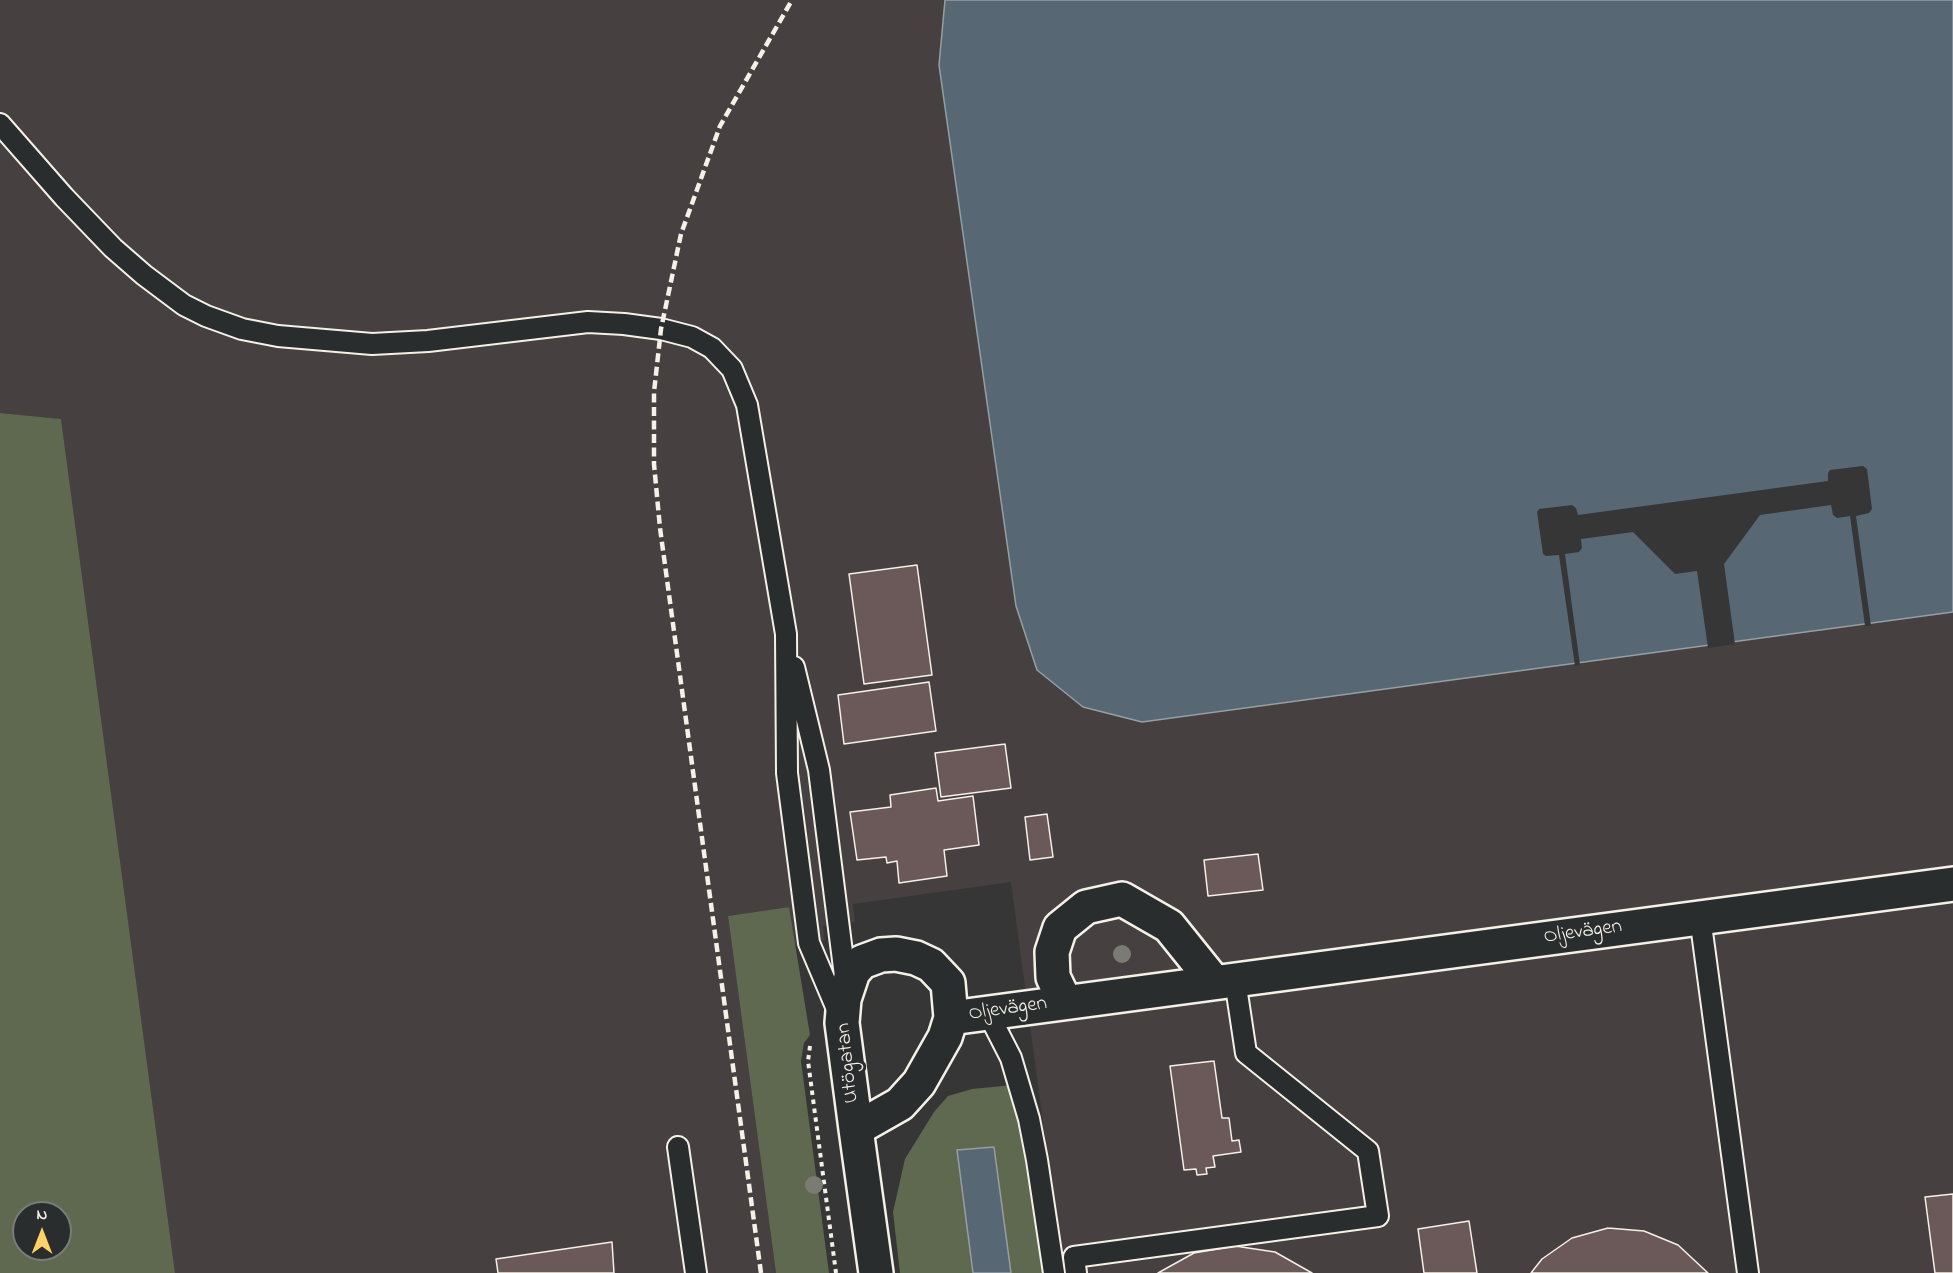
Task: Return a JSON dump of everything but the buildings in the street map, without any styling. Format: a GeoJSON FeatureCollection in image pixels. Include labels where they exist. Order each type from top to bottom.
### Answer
{"type":"FeatureCollection","features":[{"type":"Feature","properties":{"kind":"street","name":"Oljevägen"},"geometry":{"type":"LineString","coordinates":[[951,1018],[1953,884]]}},
{"type":"Feature","properties":{"kind":"street","name":"Oljevägen"},"geometry":{"type":"LineString","coordinates":[[1065,1002],[1053,977],[1052,952],[1060,928],[1086,907],[1122,899],[1169,926],[1225,981]]}},
{"type":"Feature","properties":{"kind":"street","name":"Utögatan"},"geometry":{"type":"LineString","coordinates":[[856,1129],[900,1104],[919,1083],[945,1037],[951,1018],[948,983],[931,965],[916,958],[896,954],[881,955],[862,962],[853,972],[847,987],[842,1023],[856,1129],[876,1273]]}},
{"type":"Feature","properties":{"kind":"lane"},"geometry":{"type":"LineString","coordinates":[[0,124],[72,206],[113,248],[144,275],[169,295],[206,316],[242,329],[278,336],[372,344],[428,341],[572,323],[600,323],[661,329],[692,337],[712,348],[732,369],[747,405],[786,634],[819,770],[847,987]]}},
{"type":"Feature","properties":{"kind":"lane"},"geometry":{"type":"LineString","coordinates":[[786,634],[787,773],[809,943],[842,1023]]}},
{"type":"Feature","properties":{"kind":"lane"},"geometry":{"type":"LineString","coordinates":[[1700,917],[1748,1273]]}},
{"type":"Feature","properties":{"kind":"lane"},"geometry":{"type":"LineString","coordinates":[[1076,1273],[1074,1257],[1378,1216],[1368,1151],[1246,1053],[1225,981]]}},
{"type":"Feature","properties":{"kind":"lane"},"geometry":{"type":"LineString","coordinates":[[988,1013],[1011,1058],[1029,1119],[1054,1273]]}},
{"type":"Feature","properties":{"kind":"lane"},"geometry":{"type":"LineString","coordinates":[[678,1146],[696,1273]]}},
{"type":"Feature","properties":{"kind":"path"},"geometry":{"type":"LineString","coordinates":[[836,1273],[808,1061],[811,1045],[816,1038],[842,1023]]}},
{"type":"Feature","properties":{"kind":"shaded area"},"geometry":{"type":"Polygon","coordinates":[[[0,0],[945,0],[939,65],[1142,722],[1953,612],[1953,1273],[1063,1273],[1011,882],[853,904],[855,922],[823,926],[825,940],[794,946],[788,907],[728,916],[776,1273],[175,1273],[61,419],[0,413],[0,0]]]}},
{"type":"Feature","properties":{"kind":"green space"},"geometry":{"type":"Polygon","coordinates":[[[0,413],[61,419],[175,1273],[0,1273],[0,413]]]}},
{"type":"Feature","properties":{"kind":"green space"},"geometry":{"type":"Polygon","coordinates":[[[789,907],[810,1035],[804,1043],[801,1061],[829,1273],[776,1273],[728,916],[789,907]]]}},
{"type":"Feature","properties":{"kind":"green space"},"geometry":{"type":"Polygon","coordinates":[[[1013,1085],[1025,1134],[1048,1273],[1011,1273],[993,1147],[957,1151],[973,1273],[900,1273],[893,1212],[905,1159],[934,1112],[948,1096],[972,1089],[1013,1085]]]}},
{"type":"Feature","properties":{"kind":"water"},"geometry":{"type":"Polygon","coordinates":[[[945,0],[1953,0],[1953,612],[1142,722],[1083,707],[1037,670],[1016,606],[939,65],[945,0]]]}},
{"type":"Feature","properties":{"kind":"water"},"geometry":{"type":"Polygon","coordinates":[[[994,1147],[1011,1273],[973,1273],[957,1150],[994,1147]]]}},
{"type":"Feature","properties":{"kind":"pier"},"geometry":{"type":"Polygon","coordinates":[[[1863,466],[1867,469],[1872,509],[1869,513],[1856,516],[1871,626],[1865,626],[1850,516],[1837,518],[1833,515],[1831,505],[1760,515],[1724,564],[1735,644],[1708,648],[1697,571],[1675,574],[1633,532],[1581,539],[1582,548],[1579,552],[1565,554],[1580,665],[1575,666],[1559,555],[1546,556],[1543,554],[1537,512],[1539,509],[1572,505],[1576,508],[1578,515],[1828,481],[1830,470],[1863,466]]]}},
{"type":"Feature","properties":{"kind":"railway"},"geometry":{"type":"LineString","coordinates":[[761,1273],[660,528],[654,464],[654,392],[661,329],[681,234],[720,126],[792,0]]}}]}
